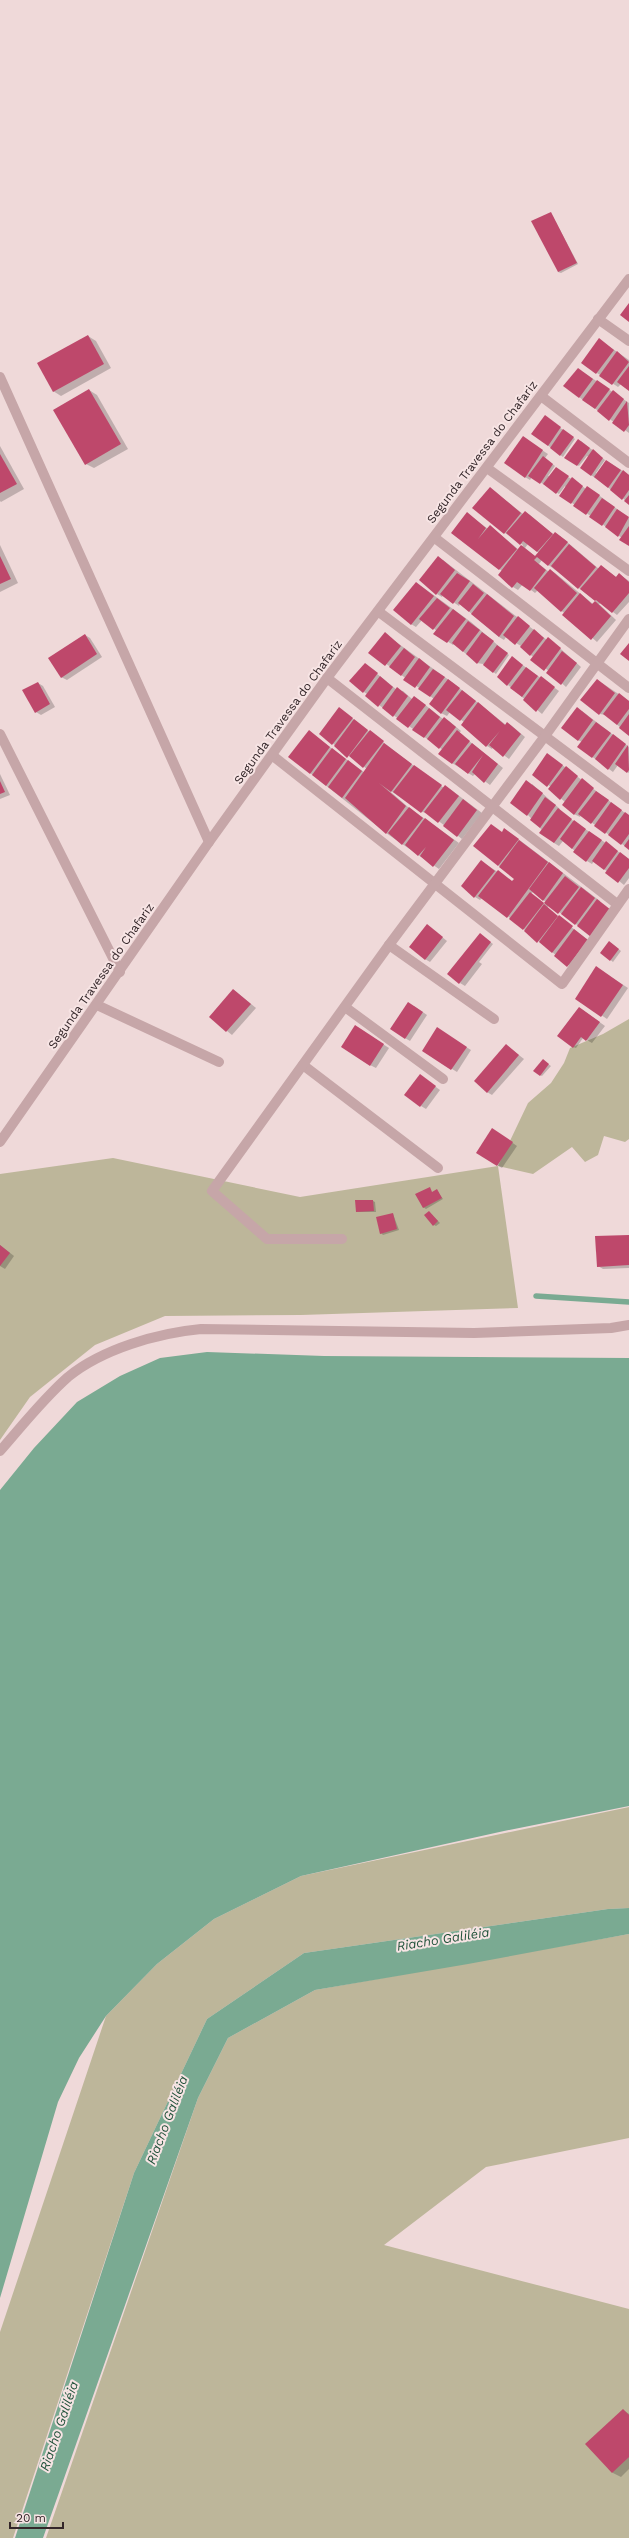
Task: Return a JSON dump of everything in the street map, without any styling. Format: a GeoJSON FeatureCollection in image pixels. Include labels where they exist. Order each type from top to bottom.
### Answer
{"type":"FeatureCollection","features":[{"type":"Feature","properties":{"kind":"street","name":"Segunda Travessa do Chafariz"},"geometry":{"type":"LineString","coordinates":[[0,1142],[98,1005],[209,842],[273,756],[327,678],[379,612],[629,279]]}},
{"type":"Feature","properties":{"kind":"street"},"geometry":{"type":"LineString","coordinates":[[598,319],[629,341]]}},
{"type":"Feature","properties":{"kind":"street"},"geometry":{"type":"LineString","coordinates":[[0,377],[209,842]]}},
{"type":"Feature","properties":{"kind":"street"},"geometry":{"type":"LineString","coordinates":[[541,396],[629,463]]}},
{"type":"Feature","properties":{"kind":"street"},"geometry":{"type":"LineString","coordinates":[[486,468],[629,571]]}},
{"type":"Feature","properties":{"kind":"street"},"geometry":{"type":"LineString","coordinates":[[435,538],[629,688]]}},
{"type":"Feature","properties":{"kind":"street"},"geometry":{"type":"LineString","coordinates":[[379,612],[629,799]]}},
{"type":"Feature","properties":{"kind":"street"},"geometry":{"type":"LineString","coordinates":[[342,1239],[267,1239],[212,1191],[389,945],[545,736],[629,619]]}},
{"type":"Feature","properties":{"kind":"street"},"geometry":{"type":"LineString","coordinates":[[327,678],[617,904]]}},
{"type":"Feature","properties":{"kind":"street"},"geometry":{"type":"LineString","coordinates":[[0,734],[120,972]]}},
{"type":"Feature","properties":{"kind":"street"},"geometry":{"type":"LineString","coordinates":[[273,756],[562,984],[629,889]]}},
{"type":"Feature","properties":{"kind":"street"},"geometry":{"type":"LineString","coordinates":[[389,945],[494,1019]]}},
{"type":"Feature","properties":{"kind":"street"},"geometry":{"type":"LineString","coordinates":[[98,1005],[219,1062]]}},
{"type":"Feature","properties":{"kind":"street"},"geometry":{"type":"LineString","coordinates":[[345,1007],[443,1079]]}},
{"type":"Feature","properties":{"kind":"street"},"geometry":{"type":"LineString","coordinates":[[303,1065],[438,1168]]}},
{"type":"Feature","properties":{"kind":"street"},"geometry":{"type":"LineString","coordinates":[[0,1451],[46,1399],[69,1376],[126,1347],[174,1332],[201,1329],[474,1333],[611,1328],[629,1325]]}},
{"type":"Feature","properties":{"kind":"shaded area"},"geometry":{"type":"Polygon","coordinates":[[[629,1019],[629,1139],[625,1142],[604,1136],[598,1155],[585,1162],[572,1147],[533,1174],[498,1166],[528,1103],[551,1083],[564,1063],[570,1048],[603,1034],[629,1019]]]}},
{"type":"Feature","properties":{"kind":"shaded area"},"geometry":{"type":"Polygon","coordinates":[[[113,1158],[300,1197],[498,1166],[518,1308],[301,1315],[165,1316],[95,1345],[30,1397],[0,1440],[0,1174],[113,1158]]]}},
{"type":"Feature","properties":{"kind":"shaded area"},"geometry":{"type":"Polygon","coordinates":[[[629,1807],[629,1908],[608,1909],[304,1953],[207,2019],[134,2173],[13,2538],[0,2538],[0,2332],[106,2016],[157,1964],[214,1919],[301,1876],[629,1807]]]}},
{"type":"Feature","properties":{"kind":"shaded area"},"geometry":{"type":"Polygon","coordinates":[[[629,1934],[629,2138],[486,2167],[384,2245],[629,2309],[629,2538],[46,2538],[198,2098],[228,2038],[315,1990],[629,1934]]]}},
{"type":"Feature","properties":{"kind":"water"},"geometry":{"type":"Polygon","coordinates":[[[207,1352],[324,1356],[629,1358],[629,1806],[504,1831],[301,1876],[214,1919],[157,1964],[106,2016],[79,2058],[58,2102],[0,2298],[0,1490],[34,1448],[77,1402],[120,1376],[160,1358],[207,1352]]]}},
{"type":"Feature","properties":{"kind":"water","name":"Riacho Galiléia"},"geometry":{"type":"Polygon","coordinates":[[[629,1908],[629,1934],[468,1964],[315,1990],[228,2038],[198,2098],[43,2538],[15,2538],[134,2173],[207,2019],[304,1953],[608,1909],[629,1908]]]}},
{"type":"Feature","properties":{"kind":"building"},"geometry":{"type":"Polygon","coordinates":[[[551,212],[577,263],[558,272],[531,221],[551,212]]]}},
{"type":"Feature","properties":{"kind":"building"},"geometry":{"type":"Polygon","coordinates":[[[629,303],[629,322],[620,315],[629,303]]]}},
{"type":"Feature","properties":{"kind":"building"},"geometry":{"type":"Polygon","coordinates":[[[88,335],[104,364],[53,392],[37,363],[88,335]]]}},
{"type":"Feature","properties":{"kind":"building"},"geometry":{"type":"Polygon","coordinates":[[[599,338],[614,350],[596,374],[581,363],[599,338]]]}},
{"type":"Feature","properties":{"kind":"building"},"geometry":{"type":"Polygon","coordinates":[[[617,351],[629,362],[612,385],[599,376],[617,351]]]}},
{"type":"Feature","properties":{"kind":"building"},"geometry":{"type":"Polygon","coordinates":[[[629,366],[629,391],[617,382],[629,366]]]}},
{"type":"Feature","properties":{"kind":"building"},"geometry":{"type":"Polygon","coordinates":[[[578,368],[593,379],[579,398],[563,386],[578,368]]]}},
{"type":"Feature","properties":{"kind":"building"},"geometry":{"type":"Polygon","coordinates":[[[597,380],[610,389],[595,409],[582,400],[597,380]]]}},
{"type":"Feature","properties":{"kind":"building"},"geometry":{"type":"Polygon","coordinates":[[[89,389],[121,444],[85,465],[53,410],[89,389]]]}},
{"type":"Feature","properties":{"kind":"building"},"geometry":{"type":"Polygon","coordinates":[[[613,390],[624,399],[609,421],[597,411],[613,390]]]}},
{"type":"Feature","properties":{"kind":"building"},"geometry":{"type":"Polygon","coordinates":[[[627,401],[629,425],[624,432],[612,423],[627,401]]]}},
{"type":"Feature","properties":{"kind":"building"},"geometry":{"type":"Polygon","coordinates":[[[545,415],[561,427],[548,446],[531,434],[545,415]]]}},
{"type":"Feature","properties":{"kind":"building"},"geometry":{"type":"Polygon","coordinates":[[[563,429],[574,437],[560,456],[550,448],[563,429]]]}},
{"type":"Feature","properties":{"kind":"building"},"geometry":{"type":"Polygon","coordinates":[[[523,436],[543,450],[525,478],[504,463],[523,436]]]}},
{"type":"Feature","properties":{"kind":"building"},"geometry":{"type":"Polygon","coordinates":[[[578,439],[590,448],[577,466],[564,458],[578,439]]]}},
{"type":"Feature","properties":{"kind":"building"},"geometry":{"type":"Polygon","coordinates":[[[593,449],[603,458],[591,476],[580,468],[593,449]]]}},
{"type":"Feature","properties":{"kind":"building"},"geometry":{"type":"Polygon","coordinates":[[[0,454],[17,484],[0,493],[0,454]]]}},
{"type":"Feature","properties":{"kind":"building"},"geometry":{"type":"Polygon","coordinates":[[[543,456],[553,464],[540,484],[528,476],[543,456]]]}},
{"type":"Feature","properties":{"kind":"building"},"geometry":{"type":"Polygon","coordinates":[[[606,460],[621,470],[608,488],[594,477],[606,460]]]}},
{"type":"Feature","properties":{"kind":"building"},"geometry":{"type":"Polygon","coordinates":[[[556,467],[569,476],[556,494],[543,484],[556,467]]]}},
{"type":"Feature","properties":{"kind":"building"},"geometry":{"type":"Polygon","coordinates":[[[623,470],[629,475],[629,490],[622,500],[610,490],[623,470]]]}},
{"type":"Feature","properties":{"kind":"building"},"geometry":{"type":"Polygon","coordinates":[[[572,477],[583,486],[571,504],[559,496],[572,477]]]}},
{"type":"Feature","properties":{"kind":"building"},"geometry":{"type":"Polygon","coordinates":[[[587,486],[600,495],[586,515],[573,506],[587,486]]]}},
{"type":"Feature","properties":{"kind":"building"},"geometry":{"type":"Polygon","coordinates":[[[490,487],[521,513],[504,534],[472,508],[490,487]]]}},
{"type":"Feature","properties":{"kind":"building"},"geometry":{"type":"Polygon","coordinates":[[[629,495],[629,505],[624,501],[629,495]]]}},
{"type":"Feature","properties":{"kind":"building"},"geometry":{"type":"Polygon","coordinates":[[[602,498],[615,507],[602,526],[589,517],[602,498]]]}},
{"type":"Feature","properties":{"kind":"building"},"geometry":{"type":"Polygon","coordinates":[[[617,509],[629,517],[618,537],[605,527],[617,509]]]}},
{"type":"Feature","properties":{"kind":"building"},"geometry":{"type":"Polygon","coordinates":[[[525,511],[553,534],[537,552],[523,541],[520,545],[506,533],[525,511]]]}},
{"type":"Feature","properties":{"kind":"building"},"geometry":{"type":"Polygon","coordinates":[[[467,512],[486,528],[478,539],[490,525],[517,549],[499,570],[451,533],[467,512]]]}},
{"type":"Feature","properties":{"kind":"building"},"geometry":{"type":"Polygon","coordinates":[[[629,526],[629,546],[619,540],[629,526]]]}},
{"type":"Feature","properties":{"kind":"building"},"geometry":{"type":"Polygon","coordinates":[[[555,532],[568,542],[548,566],[537,557],[534,560],[546,570],[530,591],[517,582],[512,588],[498,575],[521,545],[535,556],[555,532]]]}},
{"type":"Feature","properties":{"kind":"building"},"geometry":{"type":"Polygon","coordinates":[[[569,544],[596,567],[578,589],[551,566],[569,544]]]}},
{"type":"Feature","properties":{"kind":"building"},"geometry":{"type":"Polygon","coordinates":[[[0,556],[11,579],[0,584],[0,556]]]}},
{"type":"Feature","properties":{"kind":"building"},"geometry":{"type":"Polygon","coordinates":[[[438,556],[455,570],[436,595],[419,580],[438,556]]]}},
{"type":"Feature","properties":{"kind":"building"},"geometry":{"type":"Polygon","coordinates":[[[601,565],[616,577],[619,573],[629,582],[629,593],[612,613],[596,600],[595,601],[580,589],[601,565]]]}},
{"type":"Feature","properties":{"kind":"building"},"geometry":{"type":"Polygon","coordinates":[[[550,569],[577,593],[561,612],[534,588],[550,569]]]}},
{"type":"Feature","properties":{"kind":"building"},"geometry":{"type":"Polygon","coordinates":[[[457,573],[470,581],[453,604],[440,594],[457,573]]]}},
{"type":"Feature","properties":{"kind":"building"},"geometry":{"type":"Polygon","coordinates":[[[416,582],[434,596],[411,625],[393,610],[416,582]]]}},
{"type":"Feature","properties":{"kind":"building"},"geometry":{"type":"Polygon","coordinates":[[[473,584],[484,593],[469,612],[458,603],[473,584]]]}},
{"type":"Feature","properties":{"kind":"building"},"geometry":{"type":"Polygon","coordinates":[[[580,593],[592,604],[595,601],[611,616],[591,640],[562,615],[580,593]]]}},
{"type":"Feature","properties":{"kind":"building"},"geometry":{"type":"Polygon","coordinates":[[[487,594],[514,616],[499,637],[471,614],[487,594]]]}},
{"type":"Feature","properties":{"kind":"building"},"geometry":{"type":"Polygon","coordinates":[[[437,598],[450,608],[433,630],[419,619],[437,598]]]}},
{"type":"Feature","properties":{"kind":"building"},"geometry":{"type":"Polygon","coordinates":[[[453,609],[466,619],[447,643],[433,634],[453,609]]]}},
{"type":"Feature","properties":{"kind":"building"},"geometry":{"type":"Polygon","coordinates":[[[518,616],[530,626],[515,645],[503,635],[518,616]]]}},
{"type":"Feature","properties":{"kind":"building"},"geometry":{"type":"Polygon","coordinates":[[[468,621],[480,630],[463,652],[452,643],[468,621]]]}},
{"type":"Feature","properties":{"kind":"building"},"geometry":{"type":"Polygon","coordinates":[[[534,629],[544,638],[530,656],[520,647],[534,629]]]}},
{"type":"Feature","properties":{"kind":"building"},"geometry":{"type":"Polygon","coordinates":[[[385,632],[401,646],[385,666],[368,653],[385,632]]]}},
{"type":"Feature","properties":{"kind":"building"},"geometry":{"type":"Polygon","coordinates":[[[482,632],[494,641],[477,664],[466,654],[482,632]]]}},
{"type":"Feature","properties":{"kind":"building"},"geometry":{"type":"Polygon","coordinates":[[[85,634],[97,654],[61,678],[48,658],[85,634]]]}},
{"type":"Feature","properties":{"kind":"building"},"geometry":{"type":"Polygon","coordinates":[[[548,637],[561,648],[544,671],[530,660],[548,637]]]}},
{"type":"Feature","properties":{"kind":"building"},"geometry":{"type":"Polygon","coordinates":[[[629,643],[629,661],[620,654],[629,643]]]}},
{"type":"Feature","properties":{"kind":"building"},"geometry":{"type":"Polygon","coordinates":[[[497,645],[508,653],[493,673],[483,665],[497,645]]]}},
{"type":"Feature","properties":{"kind":"building"},"geometry":{"type":"Polygon","coordinates":[[[404,648],[415,657],[401,676],[389,667],[404,648]]]}},
{"type":"Feature","properties":{"kind":"building"},"geometry":{"type":"Polygon","coordinates":[[[562,651],[577,663],[561,685],[546,673],[562,651]]]}},
{"type":"Feature","properties":{"kind":"building"},"geometry":{"type":"Polygon","coordinates":[[[512,656],[523,665],[507,686],[497,677],[512,656]]]}},
{"type":"Feature","properties":{"kind":"building"},"geometry":{"type":"Polygon","coordinates":[[[419,658],[430,667],[415,688],[403,680],[419,658]]]}},
{"type":"Feature","properties":{"kind":"building"},"geometry":{"type":"Polygon","coordinates":[[[365,663],[378,673],[363,693],[349,681],[365,663]]]}},
{"type":"Feature","properties":{"kind":"building"},"geometry":{"type":"Polygon","coordinates":[[[526,667],[538,676],[522,697],[510,688],[526,667]]]}},
{"type":"Feature","properties":{"kind":"building"},"geometry":{"type":"Polygon","coordinates":[[[433,669],[445,677],[430,697],[418,689],[433,669]]]}},
{"type":"Feature","properties":{"kind":"building"},"geometry":{"type":"Polygon","coordinates":[[[380,676],[393,687],[378,707],[365,696],[380,676]]]}},
{"type":"Feature","properties":{"kind":"building"},"geometry":{"type":"Polygon","coordinates":[[[541,676],[555,687],[536,712],[523,700],[541,676]]]}},
{"type":"Feature","properties":{"kind":"building"},"geometry":{"type":"Polygon","coordinates":[[[448,679],[460,688],[441,714],[429,704],[448,679]]]}},
{"type":"Feature","properties":{"kind":"building"},"geometry":{"type":"Polygon","coordinates":[[[597,679],[615,693],[599,715],[580,700],[597,679]]]}},
{"type":"Feature","properties":{"kind":"building"},"geometry":{"type":"Polygon","coordinates":[[[38,682],[50,704],[35,713],[22,690],[38,682]]]}},
{"type":"Feature","properties":{"kind":"building"},"geometry":{"type":"Polygon","coordinates":[[[397,687],[408,696],[393,717],[382,708],[397,687]]]}},
{"type":"Feature","properties":{"kind":"building"},"geometry":{"type":"Polygon","coordinates":[[[462,690],[476,701],[460,721],[446,710],[462,690]]]}},
{"type":"Feature","properties":{"kind":"building"},"geometry":{"type":"Polygon","coordinates":[[[619,693],[629,701],[629,709],[617,725],[603,714],[619,693]]]}},
{"type":"Feature","properties":{"kind":"building"},"geometry":{"type":"Polygon","coordinates":[[[414,696],[426,705],[408,728],[396,719],[414,696]]]}},
{"type":"Feature","properties":{"kind":"building"},"geometry":{"type":"Polygon","coordinates":[[[478,702],[505,725],[507,722],[521,734],[503,757],[489,745],[500,731],[486,747],[461,725],[478,702]]]}},
{"type":"Feature","properties":{"kind":"building"},"geometry":{"type":"Polygon","coordinates":[[[339,707],[353,718],[332,745],[319,734],[339,707]]]}},
{"type":"Feature","properties":{"kind":"building"},"geometry":{"type":"Polygon","coordinates":[[[577,707],[593,720],[578,741],[561,728],[577,707]]]}},
{"type":"Feature","properties":{"kind":"building"},"geometry":{"type":"Polygon","coordinates":[[[429,708],[440,717],[424,738],[412,730],[429,708]]]}},
{"type":"Feature","properties":{"kind":"building"},"geometry":{"type":"Polygon","coordinates":[[[629,714],[629,736],[619,728],[629,714]]]}},
{"type":"Feature","properties":{"kind":"building"},"geometry":{"type":"Polygon","coordinates":[[[444,717],[456,727],[439,749],[427,739],[444,717]]]}},
{"type":"Feature","properties":{"kind":"building"},"geometry":{"type":"Polygon","coordinates":[[[354,719],[368,730],[347,758],[334,746],[354,719]]]}},
{"type":"Feature","properties":{"kind":"building"},"geometry":{"type":"Polygon","coordinates":[[[596,722],[611,733],[592,758],[577,747],[596,722]]]}},
{"type":"Feature","properties":{"kind":"building"},"geometry":{"type":"Polygon","coordinates":[[[309,730],[330,747],[310,774],[288,757],[309,730]]]}},
{"type":"Feature","properties":{"kind":"building"},"geometry":{"type":"Polygon","coordinates":[[[370,730],[384,741],[363,768],[349,756],[370,730]]]}},
{"type":"Feature","properties":{"kind":"building"},"geometry":{"type":"Polygon","coordinates":[[[457,730],[470,741],[452,764],[438,754],[457,730]]]}},
{"type":"Feature","properties":{"kind":"building"},"geometry":{"type":"Polygon","coordinates":[[[613,734],[626,744],[608,770],[595,759],[613,734]]]}},
{"type":"Feature","properties":{"kind":"building"},"geometry":{"type":"Polygon","coordinates":[[[384,743],[412,764],[391,792],[379,783],[406,806],[386,834],[345,798],[384,743]]]}},
{"type":"Feature","properties":{"kind":"building"},"geometry":{"type":"Polygon","coordinates":[[[472,743],[498,764],[484,783],[472,772],[483,755],[468,774],[455,764],[472,743]]]}},
{"type":"Feature","properties":{"kind":"building"},"geometry":{"type":"Polygon","coordinates":[[[628,745],[629,770],[627,773],[615,764],[628,745]]]}},
{"type":"Feature","properties":{"kind":"building"},"geometry":{"type":"Polygon","coordinates":[[[332,748],[346,759],[326,786],[312,775],[332,748]]]}},
{"type":"Feature","properties":{"kind":"building"},"geometry":{"type":"Polygon","coordinates":[[[547,753],[563,765],[547,787],[532,775],[547,753]]]}},
{"type":"Feature","properties":{"kind":"building"},"geometry":{"type":"Polygon","coordinates":[[[348,760],[362,771],[342,798],[328,787],[348,760]]]}},
{"type":"Feature","properties":{"kind":"building"},"geometry":{"type":"Polygon","coordinates":[[[414,765],[442,785],[421,813],[393,792],[414,765]]]}},
{"type":"Feature","properties":{"kind":"building"},"geometry":{"type":"Polygon","coordinates":[[[566,766],[578,776],[560,800],[548,789],[566,766]]]}},
{"type":"Feature","properties":{"kind":"building"},"geometry":{"type":"Polygon","coordinates":[[[582,778],[594,788],[574,815],[562,805],[582,778]]]}},
{"type":"Feature","properties":{"kind":"building"},"geometry":{"type":"Polygon","coordinates":[[[526,780],[543,793],[527,816],[510,803],[526,780]]]}},
{"type":"Feature","properties":{"kind":"building"},"geometry":{"type":"Polygon","coordinates":[[[0,781],[5,792],[0,794],[0,781]]]}},
{"type":"Feature","properties":{"kind":"building"},"geometry":{"type":"Polygon","coordinates":[[[445,785],[459,796],[438,823],[424,812],[445,785]]]}},
{"type":"Feature","properties":{"kind":"building"},"geometry":{"type":"Polygon","coordinates":[[[596,791],[609,800],[591,824],[578,814],[596,791]]]}},
{"type":"Feature","properties":{"kind":"building"},"geometry":{"type":"Polygon","coordinates":[[[545,797],[556,805],[540,828],[530,820],[545,797]]]}},
{"type":"Feature","properties":{"kind":"building"},"geometry":{"type":"Polygon","coordinates":[[[463,799],[477,810],[457,837],[443,826],[463,799]]]}},
{"type":"Feature","properties":{"kind":"building"},"geometry":{"type":"Polygon","coordinates":[[[611,802],[622,810],[605,834],[594,826],[611,802]]]}},
{"type":"Feature","properties":{"kind":"building"},"geometry":{"type":"Polygon","coordinates":[[[409,807],[423,818],[402,845],[388,833],[409,807]]]}},
{"type":"Feature","properties":{"kind":"building"},"geometry":{"type":"Polygon","coordinates":[[[558,808],[572,819],[554,843],[539,833],[558,808]]]}},
{"type":"Feature","properties":{"kind":"building"},"geometry":{"type":"Polygon","coordinates":[[[625,812],[629,815],[629,834],[621,845],[608,835],[625,812]]]}},
{"type":"Feature","properties":{"kind":"building"},"geometry":{"type":"Polygon","coordinates":[[[425,818],[454,840],[433,867],[420,856],[426,847],[418,856],[405,845],[425,818]]]}},
{"type":"Feature","properties":{"kind":"building"},"geometry":{"type":"Polygon","coordinates":[[[574,820],[586,829],[572,849],[560,839],[574,820]]]}},
{"type":"Feature","properties":{"kind":"building"},"geometry":{"type":"Polygon","coordinates":[[[491,824],[502,832],[504,828],[519,839],[498,866],[473,846],[491,824]]]}},
{"type":"Feature","properties":{"kind":"building"},"geometry":{"type":"Polygon","coordinates":[[[589,831],[602,840],[586,862],[573,852],[589,831]]]}},
{"type":"Feature","properties":{"kind":"building"},"geometry":{"type":"Polygon","coordinates":[[[629,839],[629,850],[624,846],[629,839]]]}},
{"type":"Feature","properties":{"kind":"building"},"geometry":{"type":"Polygon","coordinates":[[[519,840],[548,862],[507,918],[478,896],[498,870],[512,881],[514,879],[499,867],[519,840]]]}},
{"type":"Feature","properties":{"kind":"building"},"geometry":{"type":"Polygon","coordinates":[[[606,841],[618,851],[604,870],[592,861],[606,841]]]}},
{"type":"Feature","properties":{"kind":"building"},"geometry":{"type":"Polygon","coordinates":[[[620,852],[629,859],[629,868],[618,883],[605,873],[620,852]]]}},
{"type":"Feature","properties":{"kind":"building"},"geometry":{"type":"Polygon","coordinates":[[[481,860],[495,871],[474,898],[461,886],[481,860]]]}},
{"type":"Feature","properties":{"kind":"building"},"geometry":{"type":"Polygon","coordinates":[[[549,862],[563,873],[543,901],[529,889],[549,862]]]}},
{"type":"Feature","properties":{"kind":"building"},"geometry":{"type":"Polygon","coordinates":[[[565,876],[579,887],[558,914],[544,903],[565,876]]]}},
{"type":"Feature","properties":{"kind":"building"},"geometry":{"type":"Polygon","coordinates":[[[581,887],[595,898],[575,925],[561,914],[581,887]]]}},
{"type":"Feature","properties":{"kind":"building"},"geometry":{"type":"Polygon","coordinates":[[[530,892],[544,903],[523,930],[509,919],[530,892]]]}},
{"type":"Feature","properties":{"kind":"building"},"geometry":{"type":"Polygon","coordinates":[[[597,899],[611,910],[591,937],[577,926],[597,899]]]}},
{"type":"Feature","properties":{"kind":"building"},"geometry":{"type":"Polygon","coordinates":[[[544,904],[558,916],[537,943],[524,931],[544,904]]]}},
{"type":"Feature","properties":{"kind":"building"},"geometry":{"type":"Polygon","coordinates":[[[559,915],[573,926],[552,953],[539,942],[559,915]]]}},
{"type":"Feature","properties":{"kind":"building"},"geometry":{"type":"Polygon","coordinates":[[[427,924],[443,937],[425,960],[409,947],[427,924]]]}},
{"type":"Feature","properties":{"kind":"building"},"geometry":{"type":"Polygon","coordinates":[[[574,929],[588,940],[567,967],[554,956],[574,929]]]}},
{"type":"Feature","properties":{"kind":"building"},"geometry":{"type":"Polygon","coordinates":[[[480,933],[491,942],[459,984],[447,974],[480,933]]]}},
{"type":"Feature","properties":{"kind":"building"},"geometry":{"type":"Polygon","coordinates":[[[609,941],[619,949],[610,961],[600,953],[609,941]]]}},
{"type":"Feature","properties":{"kind":"building"},"geometry":{"type":"Polygon","coordinates":[[[596,966],[623,985],[601,1017],[575,999],[596,966]]]}},
{"type":"Feature","properties":{"kind":"building"},"geometry":{"type":"Polygon","coordinates":[[[233,989],[251,1004],[226,1032],[209,1017],[233,989]]]}},
{"type":"Feature","properties":{"kind":"building"},"geometry":{"type":"Polygon","coordinates":[[[408,1002],[423,1012],[405,1039],[390,1029],[408,1002]]]}},
{"type":"Feature","properties":{"kind":"building"},"geometry":{"type":"Polygon","coordinates":[[[579,1007],[600,1022],[586,1041],[581,1037],[573,1048],[557,1036],[579,1007]]]}},
{"type":"Feature","properties":{"kind":"building"},"geometry":{"type":"Polygon","coordinates":[[[355,1025],[384,1044],[370,1066],[341,1047],[355,1025]]]}},
{"type":"Feature","properties":{"kind":"building"},"geometry":{"type":"Polygon","coordinates":[[[437,1027],[467,1047],[451,1070],[422,1051],[437,1027]]]}},
{"type":"Feature","properties":{"kind":"building"},"geometry":{"type":"Polygon","coordinates":[[[506,1044],[519,1055],[487,1093],[474,1081],[506,1044]]]}},
{"type":"Feature","properties":{"kind":"building"},"geometry":{"type":"Polygon","coordinates":[[[543,1059],[549,1064],[540,1076],[533,1071],[543,1059]]]}},
{"type":"Feature","properties":{"kind":"building"},"geometry":{"type":"Polygon","coordinates":[[[420,1074],[436,1086],[420,1107],[404,1095],[420,1074]]]}},
{"type":"Feature","properties":{"kind":"building"},"geometry":{"type":"Polygon","coordinates":[[[492,1128],[513,1142],[497,1166],[476,1153],[492,1128]]]}},
{"type":"Feature","properties":{"kind":"building"},"geometry":{"type":"Polygon","coordinates":[[[430,1187],[432,1192],[437,1189],[442,1198],[423,1208],[415,1194],[430,1187]]]}},
{"type":"Feature","properties":{"kind":"building"},"geometry":{"type":"Polygon","coordinates":[[[355,1200],[373,1200],[374,1211],[356,1212],[355,1200]]]}},
{"type":"Feature","properties":{"kind":"building"},"geometry":{"type":"Polygon","coordinates":[[[429,1211],[438,1221],[433,1226],[424,1215],[429,1211]]]}},
{"type":"Feature","properties":{"kind":"building"},"geometry":{"type":"Polygon","coordinates":[[[393,1213],[397,1229],[380,1234],[376,1217],[393,1213]]]}},
{"type":"Feature","properties":{"kind":"building"},"geometry":{"type":"Polygon","coordinates":[[[629,1235],[629,1265],[597,1267],[595,1236],[629,1235]]]}},
{"type":"Feature","properties":{"kind":"building"},"geometry":{"type":"Polygon","coordinates":[[[0,1245],[10,1253],[0,1266],[0,1245]]]}},
{"type":"Feature","properties":{"kind":"building"},"geometry":{"type":"Polygon","coordinates":[[[623,2409],[629,2415],[629,2457],[612,2473],[585,2444],[623,2409]]]}},
{"type":"Feature","properties":{"kind":"waterway"},"geometry":{"type":"LineString","coordinates":[[536,1296],[629,1302]]}}]}
